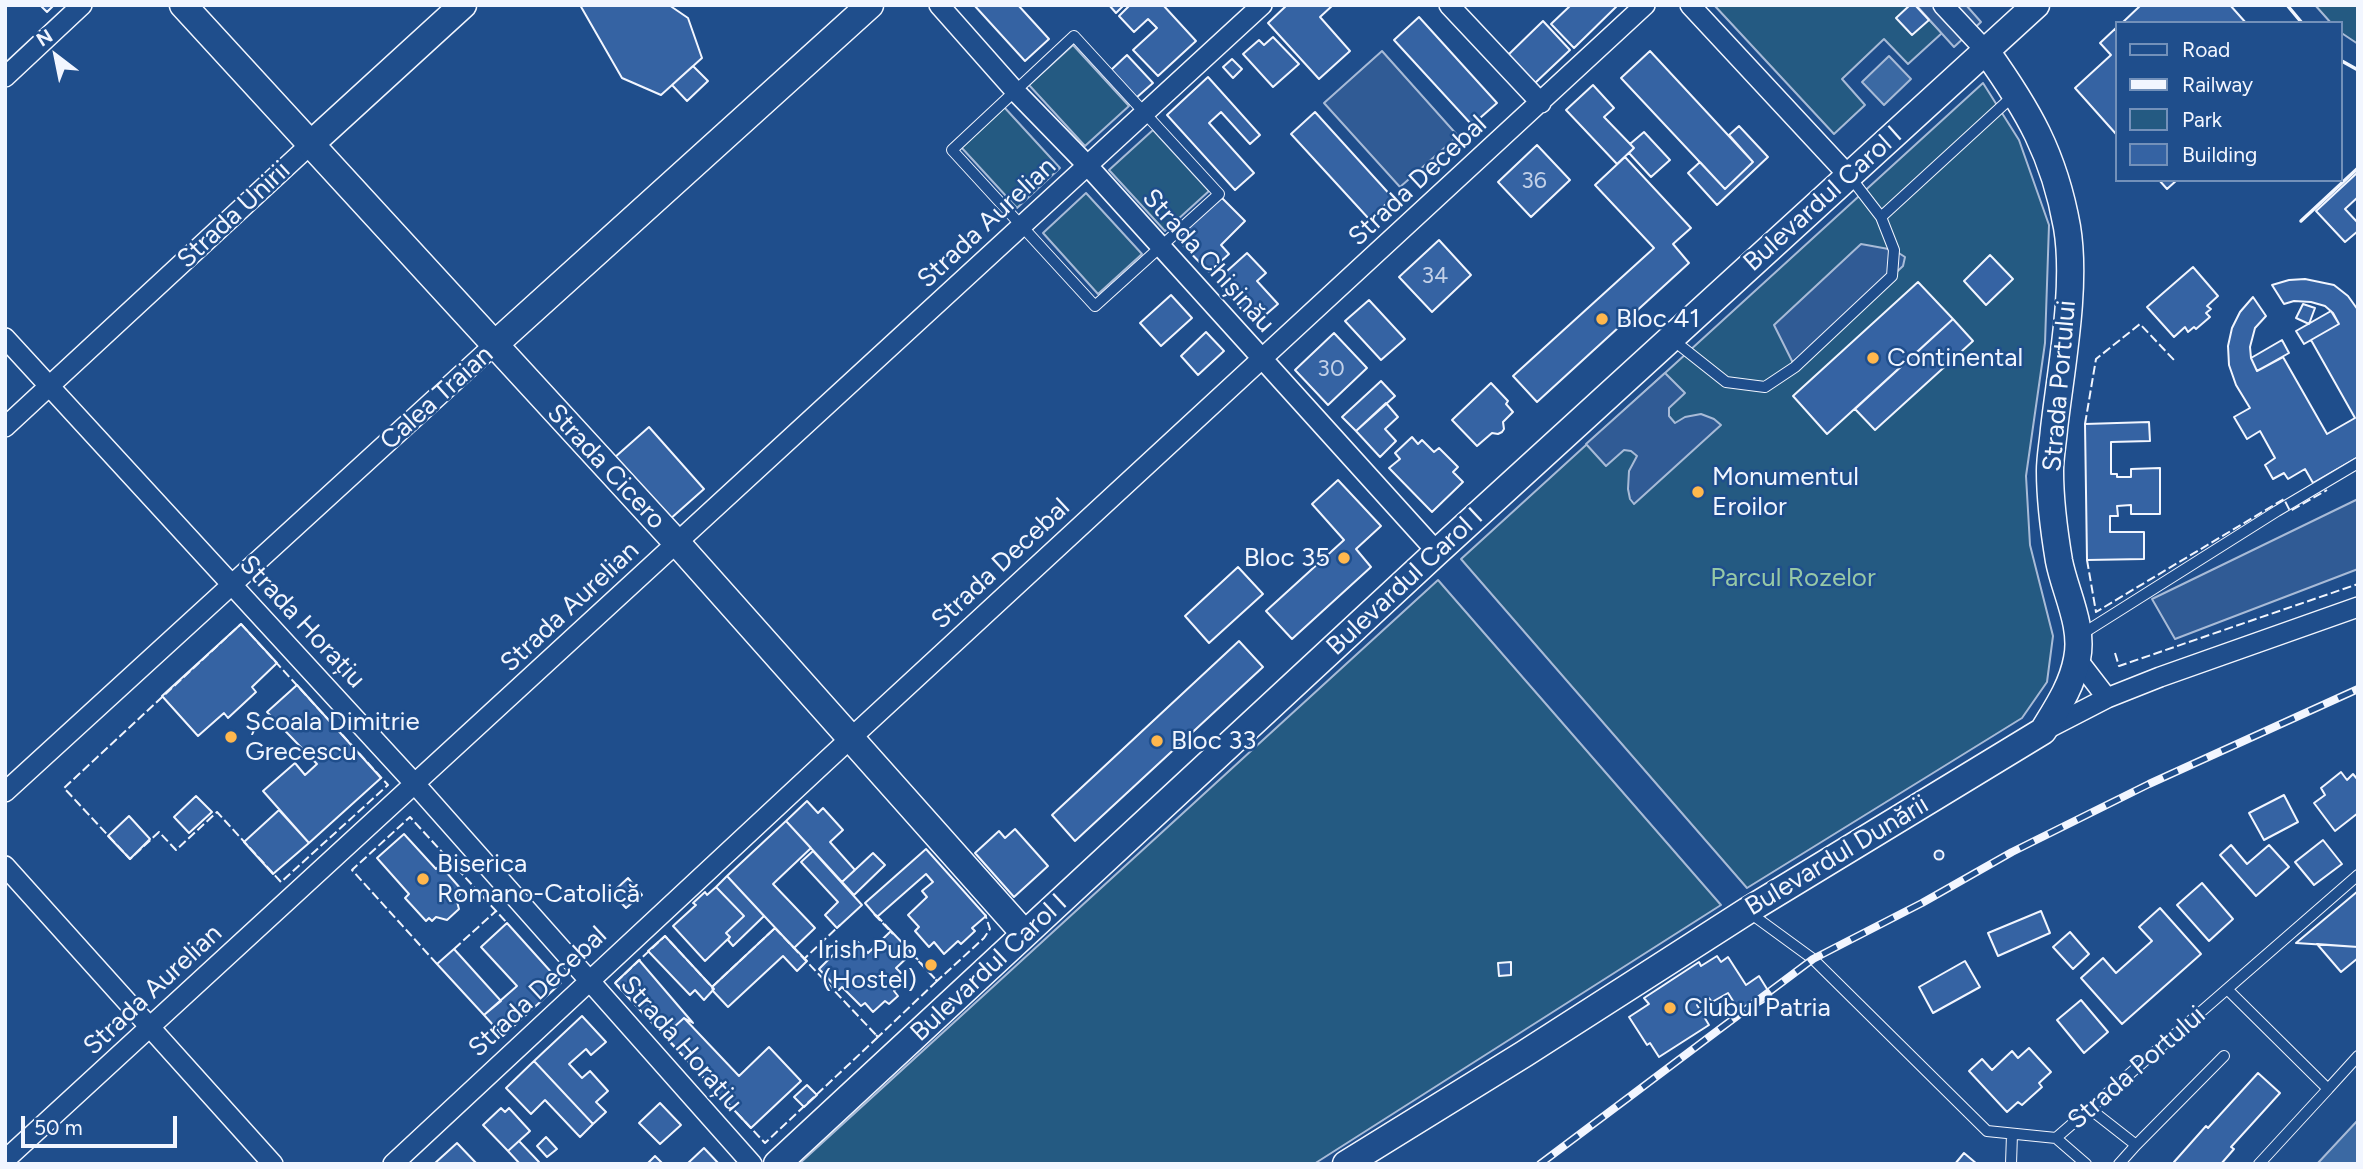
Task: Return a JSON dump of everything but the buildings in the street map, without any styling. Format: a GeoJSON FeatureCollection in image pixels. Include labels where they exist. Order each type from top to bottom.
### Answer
{"type":"FeatureCollection","features":[{"type":"Feature","properties":{"kind":"street"},"geometry":{"type":"LineString","coordinates":[[5,76],[82,5]]}},
{"type":"Feature","properties":{"kind":"street","name":"Strada Cicero"},"geometry":{"type":"LineString","coordinates":[[183,5],[677,543],[1024,933]]}},
{"type":"Feature","properties":{"kind":"street","name":"Strada Unirii"},"geometry":{"type":"LineString","coordinates":[[5,427],[463,5]]}},
{"type":"Feature","properties":{"kind":"street","name":"Calea Traian"},"geometry":{"type":"LineString","coordinates":[[5,792],[870,5]]}},
{"type":"Feature","properties":{"kind":"street","name":"Strada Chișinău"},"geometry":{"type":"LineString","coordinates":[[939,5],[1421,531],[1437,552]]}},
{"type":"Feature","properties":{"kind":"street","name":"Strada Aurelian"},"geometry":{"type":"LineString","coordinates":[[5,1160],[1262,5]]}},
{"type":"Feature","properties":{"kind":"street"},"geometry":{"type":"LineString","coordinates":[[1449,5],[1541,103]]}},
{"type":"Feature","properties":{"kind":"street","name":"Strada Decebal"},"geometry":{"type":"LineString","coordinates":[[393,1164],[849,739],[1645,5]]}},
{"type":"Feature","properties":{"kind":"street"},"geometry":{"type":"LineString","coordinates":[[1690,5],[1849,176]]}},
{"type":"Feature","properties":{"kind":"street"},"geometry":{"type":"LineString","coordinates":[[1943,5],[1986,51]]}},
{"type":"Feature","properties":{"kind":"street","name":"Bulevardul Carol I"},"geometry":{"type":"LineString","coordinates":[[778,1164],[1437,552],[2036,5]]}},
{"type":"Feature","properties":{"kind":"street","name":"Strada Portului"},"geometry":{"type":"LineString","coordinates":[[1986,51],[2032,119],[2053,170],[2067,229],[2070,270],[2050,470],[2059,562],[2078,647]]}},
{"type":"Feature","properties":{"kind":"street","name":"Strada Horațiu"},"geometry":{"type":"LineString","coordinates":[[5,338],[415,784],[752,1164]]}},
{"type":"Feature","properties":{"kind":"street","name":"Bulevardul Dunării"},"geometry":{"type":"LineString","coordinates":[[1346,1164],[1747,911],[2043,731],[2107,698],[2160,677],[2358,607]]}},
{"type":"Feature","properties":{"kind":"street"},"geometry":{"type":"LineString","coordinates":[[2078,647],[2107,698]]}},
{"type":"Feature","properties":{"kind":"street"},"geometry":{"type":"LineString","coordinates":[[2043,731],[2066,694],[2078,647]]}},
{"type":"Feature","properties":{"kind":"street"},"geometry":{"type":"LineString","coordinates":[[5,866],[273,1164]]}},
{"type":"Feature","properties":{"kind":"lane"},"geometry":{"type":"LineString","coordinates":[[1074,36],[1146,113],[1219,194],[1095,306],[952,150],[1074,36]]}},
{"type":"Feature","properties":{"kind":"lane"},"geometry":{"type":"LineString","coordinates":[[1881,217],[2016,93]]}},
{"type":"Feature","properties":{"kind":"lane"},"geometry":{"type":"LineString","coordinates":[[1670,338],[1726,382],[1765,387],[1795,366],[1892,276],[1894,250],[1881,217],[1849,176]]}},
{"type":"Feature","properties":{"kind":"lane"},"geometry":{"type":"LineString","coordinates":[[2078,647],[2358,463]]}},
{"type":"Feature","properties":{"kind":"lane","name":"Strada Portului"},"geometry":{"type":"LineString","coordinates":[[1747,911],[1814,958],[1987,1131],[2056,1138],[2358,875]]}},
{"type":"Feature","properties":{"kind":"lane"},"geometry":{"type":"LineString","coordinates":[[2227,989],[2328,1089]]}},
{"type":"Feature","properties":{"kind":"lane"},"geometry":{"type":"LineString","coordinates":[[2119,1164],[2224,1056]]}},
{"type":"Feature","properties":{"kind":"lane"},"geometry":{"type":"LineString","coordinates":[[2259,1164],[2358,1056]]}},
{"type":"Feature","properties":{"kind":"lane"},"geometry":{"type":"LineString","coordinates":[[2090,1109],[2136,1145]]}},
{"type":"Feature","properties":{"kind":"lane"},"geometry":{"type":"LineString","coordinates":[[2011,1164],[2012,1134]]}},
{"type":"Feature","properties":{"kind":"lane"},"geometry":{"type":"LineString","coordinates":[[2056,1138],[2086,1164]]}},
{"type":"Feature","properties":{"kind":"green space"},"geometry":{"type":"Polygon","coordinates":[[[1714,5],[1915,5],[1942,33],[1908,64],[1884,39],[1842,79],[1865,105],[1834,134],[1714,5]]]}},
{"type":"Feature","properties":{"kind":"green space"},"geometry":{"type":"Polygon","coordinates":[[[2315,5],[2358,5],[2358,44],[2342,33],[2342,21],[2329,21],[2315,5]]]}},
{"type":"Feature","properties":{"kind":"green space"},"geometry":{"type":"Polygon","coordinates":[[[1073,45],[1129,106],[1085,146],[1029,85],[1073,45]]]}},
{"type":"Feature","properties":{"kind":"green space","name":"Parcul Rozelor"},"geometry":{"type":"Polygon","coordinates":[[[1983,83],[2019,140],[2049,225],[2045,343],[2026,476],[2030,545],[2053,636],[2047,682],[2022,718],[1747,888],[1461,559],[1983,83]]]}},
{"type":"Feature","properties":{"kind":"green space"},"geometry":{"type":"Polygon","coordinates":[[[1004,107],[1060,168],[1017,208],[961,147],[1004,107]]]}},
{"type":"Feature","properties":{"kind":"green space"},"geometry":{"type":"Polygon","coordinates":[[[1153,130],[1209,191],[1165,231],[1109,170],[1153,130]]]}},
{"type":"Feature","properties":{"kind":"green space"},"geometry":{"type":"Polygon","coordinates":[[[1086,193],[1142,254],[1098,294],[1043,233],[1086,193]]]}},
{"type":"Feature","properties":{"kind":"green space"},"geometry":{"type":"Polygon","coordinates":[[[1438,580],[1721,905],[1314,1164],[799,1164],[1438,580]]]}},
{"type":"Feature","properties":{"kind":"shaded area"},"geometry":{"type":"Polygon","coordinates":[[[1916,5],[1966,5],[1981,22],[1954,47],[1916,5]]]}},
{"type":"Feature","properties":{"kind":"shaded area"},"geometry":{"type":"Polygon","coordinates":[[[1382,51],[1458,136],[1400,187],[1324,103],[1382,51]]]}},
{"type":"Feature","properties":{"kind":"shaded area"},"geometry":{"type":"Polygon","coordinates":[[[1889,56],[1911,79],[1884,105],[1862,82],[1889,56]]]}},
{"type":"Feature","properties":{"kind":"shaded area"},"geometry":{"type":"Polygon","coordinates":[[[1861,244],[1894,250],[1905,257],[1903,266],[1795,367],[1774,325],[1861,244]]]}},
{"type":"Feature","properties":{"kind":"shaded area"},"geometry":{"type":"Polygon","coordinates":[[[1665,373],[1685,393],[1669,408],[1669,416],[1675,423],[1685,417],[1701,414],[1721,425],[1634,504],[1628,489],[1629,471],[1637,456],[1624,450],[1606,466],[1586,444],[1665,373]]]}},
{"type":"Feature","properties":{"kind":"shaded area"},"geometry":{"type":"Polygon","coordinates":[[[2358,499],[2358,569],[2175,639],[2152,599],[2358,499]]]}},
{"type":"Feature","properties":{"kind":"shaded area"},"geometry":{"type":"Polygon","coordinates":[[[2358,1120],[2358,1164],[2317,1164],[2358,1120]]]}},
{"type":"Feature","properties":{"kind":"railway"},"geometry":{"type":"LineString","coordinates":[[1540,1164],[1813,959],[1922,903],[2012,852],[2149,784],[2358,689]]}},
{"type":"Feature","properties":{"kind":"fence"},"geometry":{"type":"LineString","coordinates":[[2085,424],[2096,359],[2140,324],[2174,360]]}},
{"type":"Feature","properties":{"kind":"fence"},"geometry":{"type":"LineString","coordinates":[[2087,560],[2096,612],[2284,499],[2290,511],[2327,490]]}},
{"type":"Feature","properties":{"kind":"fence"},"geometry":{"type":"LineString","coordinates":[[2115,653],[2119,666],[2358,584]]}},
{"type":"Feature","properties":{"kind":"fence"},"geometry":{"type":"LineString","coordinates":[[241,624],[388,785],[281,882],[217,812],[176,850],[159,832],[130,859],[64,788],[241,624]]}},
{"type":"Feature","properties":{"kind":"fence"},"geometry":{"type":"LineString","coordinates":[[437,964],[352,870],[410,817],[507,923]]}},
{"type":"Feature","properties":{"kind":"fence"},"geometry":{"type":"LineString","coordinates":[[454,949],[496,911]]}},
{"type":"Feature","properties":{"kind":"fence"},"geometry":{"type":"LineString","coordinates":[[874,914],[893,934]]}},
{"type":"Feature","properties":{"kind":"fence"},"geometry":{"type":"LineString","coordinates":[[910,952],[937,981],[984,938],[990,929],[985,914]]}},
{"type":"Feature","properties":{"kind":"fence"},"geometry":{"type":"LineString","coordinates":[[876,915],[893,933]]}},
{"type":"Feature","properties":{"kind":"fence"},"geometry":{"type":"LineString","coordinates":[[807,961],[804,959],[840,925]]}},
{"type":"Feature","properties":{"kind":"fence"},"geometry":{"type":"LineString","coordinates":[[775,928],[878,1037],[765,1143],[615,983],[665,936],[712,987],[775,928]]}},
{"type":"Feature","properties":{"kind":"fence"},"geometry":{"type":"LineString","coordinates":[[876,1035],[878,1037],[937,981],[910,951]]}},
{"type":"Feature","properties":{"kind":"wall"},"geometry":{"type":"LineString","coordinates":[[2287,5],[2300,21]]}},
{"type":"Feature","properties":{"kind":"wall"},"geometry":{"type":"LineString","coordinates":[[2342,61],[2358,70]]}},
{"type":"Feature","properties":{"kind":"wall"},"geometry":{"type":"LineString","coordinates":[[2301,221],[2358,168]]}},
{"type":"Feature","properties":{"kind":"place","name":"Bloc 41"},"geometry":{"type":"Point","coordinates":[1602,319]}},
{"type":"Feature","properties":{"kind":"place","name":"Continental"},"geometry":{"type":"Point","coordinates":[1873,358]}},
{"type":"Feature","properties":{"kind":"place","name":"Monumentul Eroilor"},"geometry":{"type":"Point","coordinates":[1698,492]}},
{"type":"Feature","properties":{"kind":"place","name":"Bloc 35"},"geometry":{"type":"Point","coordinates":[1344,558]}},
{"type":"Feature","properties":{"kind":"place","name":"Școala Dimitrie Grecescu"},"geometry":{"type":"Point","coordinates":[231,737]}},
{"type":"Feature","properties":{"kind":"place","name":"Bloc 33"},"geometry":{"type":"Point","coordinates":[1157,741]}},
{"type":"Feature","properties":{"kind":"place","name":"Biserica Romano-Catolică"},"geometry":{"type":"Point","coordinates":[423,879]}},
{"type":"Feature","properties":{"kind":"place","name":"Irish Pub (Hostel)"},"geometry":{"type":"Point","coordinates":[931,965]}},
{"type":"Feature","properties":{"kind":"place","name":"Clubul Patria"},"geometry":{"type":"Point","coordinates":[1670,1008]}}]}
